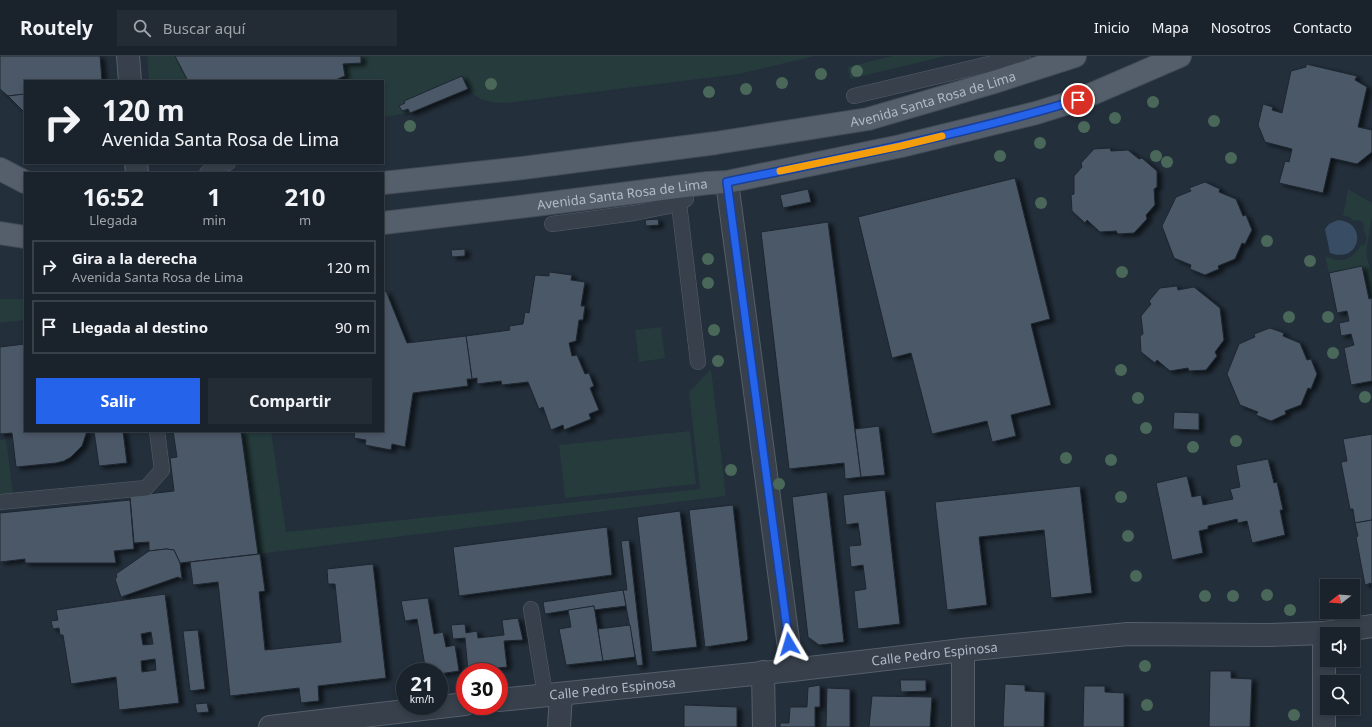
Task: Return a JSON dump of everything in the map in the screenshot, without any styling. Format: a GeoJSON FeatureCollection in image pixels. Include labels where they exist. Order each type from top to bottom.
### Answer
{"type":"FeatureCollection","features":[{"type":"Feature","properties":{"kind":"main road","name":"Avenida Santa Rosa de Lima"},"geometry":{"type":"LineString","coordinates":[[384,223],[514,208],[678,195],[717,182],[901,146],[1036,113],[1078,100],[1180,56]]}},
{"type":"Feature","properties":{"kind":"main road","name":"Avenida Santa Rosa de Lima"},"geometry":{"type":"LineString","coordinates":[[384,183],[523,168],[716,143],[868,119],[991,83],[1063,57]]}},
{"type":"Feature","properties":{"kind":"main road"},"geometry":{"type":"LineString","coordinates":[[0,169],[24,181]]}},
{"type":"Feature","properties":{"kind":"main road"},"geometry":{"type":"LineString","coordinates":[[0,233],[24,237]]}},
{"type":"Feature","properties":{"kind":"street"},"geometry":{"type":"LineString","coordinates":[[128,56],[130,80]]}},
{"type":"Feature","properties":{"kind":"street"},"geometry":{"type":"LineString","coordinates":[[717,182],[792,670]]}},
{"type":"Feature","properties":{"kind":"street","name":"Calle Pedro Espinosa"},"geometry":{"type":"LineString","coordinates":[[1360,628],[1372,626]]}},
{"type":"Feature","properties":{"kind":"street","name":"Calle Pedro Espinosa"},"geometry":{"type":"LineString","coordinates":[[508,699],[792,670],[963,650],[1128,634],[1268,635],[1320,633]]}},
{"type":"Feature","properties":{"kind":"street"},"geometry":{"type":"LineString","coordinates":[[963,650],[963,727]]}},
{"type":"Feature","properties":{"kind":"street"},"geometry":{"type":"LineString","coordinates":[[1324,667],[1324,727]]}},
{"type":"Feature","properties":{"kind":"street"},"geometry":{"type":"LineString","coordinates":[[763,672],[764,727]]}},
{"type":"Feature","properties":{"kind":"street"},"geometry":{"type":"LineString","coordinates":[[553,694],[559,727]]}},
{"type":"Feature","properties":{"kind":"street"},"geometry":{"type":"LineString","coordinates":[[270,727],[350,722],[456,705]]}},
{"type":"Feature","properties":{"kind":"lane"},"geometry":{"type":"LineString","coordinates":[[854,96],[1023,56]]}},
{"type":"Feature","properties":{"kind":"lane"},"geometry":{"type":"LineString","coordinates":[[208,172],[216,166],[224,164]]}},
{"type":"Feature","properties":{"kind":"lane"},"geometry":{"type":"LineString","coordinates":[[552,224],[634,213],[678,195],[698,362]]}},
{"type":"Feature","properties":{"kind":"lane"},"geometry":{"type":"LineString","coordinates":[[0,502],[146,488],[162,470],[157,432]]}},
{"type":"Feature","properties":{"kind":"lane"},"geometry":{"type":"LineString","coordinates":[[530,609],[553,694]]}},
{"type":"Feature","properties":{"kind":"green space"},"geometry":{"type":"Polygon","coordinates":[[[147,56],[815,56],[739,74],[506,103],[481,99],[468,89],[410,113],[384,117],[384,80],[149,80],[147,56]]]}},
{"type":"Feature","properties":{"kind":"green space"},"geometry":{"type":"Polygon","coordinates":[[[892,56],[946,56],[850,79],[848,67],[892,56]]]}},
{"type":"Feature","properties":{"kind":"green space"},"geometry":{"type":"Polygon","coordinates":[[[1348,189],[1372,203],[1372,217],[1366,252],[1372,278],[1372,298],[1369,299],[1362,266],[1329,273],[1325,256],[1337,260],[1348,258],[1357,251],[1361,245],[1364,245],[1366,241],[1363,231],[1363,223],[1360,220],[1354,221],[1348,216],[1343,216],[1348,189]]]}},
{"type":"Feature","properties":{"kind":"green space"},"geometry":{"type":"Polygon","coordinates":[[[0,299],[24,299],[24,320],[0,323],[0,299]]]}},
{"type":"Feature","properties":{"kind":"green space"},"geometry":{"type":"Polygon","coordinates":[[[661,327],[665,358],[639,362],[635,330],[661,327]]]}},
{"type":"Feature","properties":{"kind":"green space"},"geometry":{"type":"Polygon","coordinates":[[[711,369],[726,496],[258,554],[241,432],[271,432],[286,532],[700,489],[689,392],[711,369]]]}},
{"type":"Feature","properties":{"kind":"green space"},"geometry":{"type":"Polygon","coordinates":[[[690,431],[696,484],[565,498],[559,445],[690,431]]]}},
{"type":"Feature","properties":{"kind":"green space"},"geometry":{"type":"Polygon","coordinates":[[[6,439],[13,493],[0,494],[0,440],[6,439]]]}},
{"type":"Feature","properties":{"kind":"water"},"geometry":{"type":"Polygon","coordinates":[[[1338,220],[1348,222],[1357,234],[1357,241],[1354,248],[1349,253],[1340,255],[1330,253],[1325,229],[1329,224],[1338,220]]]}},
{"type":"Feature","properties":{"kind":"building"},"geometry":{"type":"Polygon","coordinates":[[[0,56],[100,56],[102,80],[24,80],[24,94],[8,96],[0,89],[0,56]]]}},
{"type":"Feature","properties":{"kind":"building"},"geometry":{"type":"Polygon","coordinates":[[[175,56],[361,56],[361,63],[343,64],[345,76],[335,80],[187,80],[175,56]]]}},
{"type":"Feature","properties":{"kind":"building"},"geometry":{"type":"Polygon","coordinates":[[[1306,64],[1357,76],[1355,80],[1367,87],[1358,127],[1372,130],[1372,152],[1357,164],[1331,158],[1323,193],[1279,183],[1285,161],[1289,162],[1292,149],[1265,142],[1258,125],[1263,104],[1273,107],[1272,110],[1282,113],[1291,71],[1306,67],[1306,64]]]}},
{"type":"Feature","properties":{"kind":"building"},"geometry":{"type":"Polygon","coordinates":[[[462,76],[468,89],[410,113],[408,109],[402,111],[399,106],[405,103],[404,101],[462,76]]]}},
{"type":"Feature","properties":{"kind":"building"},"geometry":{"type":"Polygon","coordinates":[[[24,94],[24,112],[8,96],[24,94]]]}},
{"type":"Feature","properties":{"kind":"building"},"geometry":{"type":"Polygon","coordinates":[[[1110,148],[1111,151],[1128,150],[1139,159],[1142,158],[1157,171],[1157,187],[1154,189],[1155,205],[1146,215],[1147,219],[1134,233],[1118,234],[1116,231],[1100,232],[1087,220],[1085,223],[1072,211],[1071,195],[1074,194],[1074,176],[1082,167],[1081,163],[1094,149],[1110,148]]]}},
{"type":"Feature","properties":{"kind":"building"},"geometry":{"type":"Polygon","coordinates":[[[1015,178],[1050,319],[1031,324],[1051,405],[1011,415],[1016,436],[992,442],[987,421],[932,434],[911,353],[892,358],[858,217],[1015,178]]]}},
{"type":"Feature","properties":{"kind":"building"},"geometry":{"type":"Polygon","coordinates":[[[1205,182],[1220,189],[1219,192],[1236,199],[1243,216],[1246,215],[1252,230],[1245,244],[1242,243],[1235,259],[1218,266],[1219,269],[1205,275],[1190,269],[1191,265],[1174,258],[1162,226],[1176,197],[1191,191],[1189,188],[1205,182]]]}},
{"type":"Feature","properties":{"kind":"building"},"geometry":{"type":"Polygon","coordinates":[[[808,189],[811,202],[783,208],[780,195],[808,189]]]}},
{"type":"Feature","properties":{"kind":"building"},"geometry":{"type":"Polygon","coordinates":[[[658,219],[659,225],[646,226],[645,220],[658,219]]]}},
{"type":"Feature","properties":{"kind":"building"},"geometry":{"type":"Polygon","coordinates":[[[828,222],[861,477],[845,479],[844,463],[789,469],[761,232],[828,222]]]}},
{"type":"Feature","properties":{"kind":"building"},"geometry":{"type":"Polygon","coordinates":[[[465,249],[465,256],[452,257],[451,250],[465,249]]]}},
{"type":"Feature","properties":{"kind":"building"},"geometry":{"type":"Polygon","coordinates":[[[1362,266],[1369,299],[1372,298],[1372,381],[1351,385],[1344,348],[1354,345],[1351,334],[1341,336],[1339,323],[1349,321],[1347,311],[1337,313],[1329,273],[1362,266]]]}},
{"type":"Feature","properties":{"kind":"building"},"geometry":{"type":"Polygon","coordinates":[[[549,272],[572,275],[571,280],[585,282],[581,306],[585,306],[583,320],[579,320],[576,341],[569,343],[572,356],[577,355],[585,374],[589,373],[594,386],[590,388],[599,410],[589,414],[591,419],[564,430],[563,425],[551,430],[543,407],[539,409],[528,382],[502,385],[501,381],[477,384],[477,378],[472,379],[466,336],[510,330],[509,326],[523,324],[525,312],[529,313],[535,275],[549,276],[549,272]]]}},
{"type":"Feature","properties":{"kind":"building"},"geometry":{"type":"Polygon","coordinates":[[[1177,286],[1178,290],[1194,287],[1220,308],[1224,340],[1215,352],[1217,356],[1206,370],[1189,371],[1188,368],[1170,371],[1157,360],[1155,363],[1141,352],[1140,336],[1143,334],[1141,316],[1151,304],[1149,301],[1160,288],[1177,286]]]}},
{"type":"Feature","properties":{"kind":"building"},"geometry":{"type":"Polygon","coordinates":[[[386,291],[407,343],[466,336],[472,379],[467,379],[468,386],[413,393],[405,447],[392,444],[391,450],[365,445],[366,440],[354,438],[355,432],[384,432],[384,292],[386,291]]]}},
{"type":"Feature","properties":{"kind":"building"},"geometry":{"type":"Polygon","coordinates":[[[1270,328],[1284,333],[1283,336],[1300,343],[1307,360],[1311,359],[1317,374],[1311,389],[1308,388],[1301,405],[1285,411],[1286,414],[1271,421],[1256,415],[1258,412],[1240,405],[1227,374],[1239,344],[1255,337],[1254,334],[1270,328]]]}},
{"type":"Feature","properties":{"kind":"building"},"geometry":{"type":"Polygon","coordinates":[[[24,344],[24,432],[87,432],[82,446],[71,457],[56,463],[16,467],[12,433],[0,434],[0,347],[24,344]]]}},
{"type":"Feature","properties":{"kind":"building"},"geometry":{"type":"Polygon","coordinates":[[[1174,412],[1199,413],[1199,430],[1173,429],[1174,412]]]}},
{"type":"Feature","properties":{"kind":"building"},"geometry":{"type":"Polygon","coordinates":[[[879,426],[885,475],[861,477],[855,429],[879,426]]]}},
{"type":"Feature","properties":{"kind":"building"},"geometry":{"type":"Polygon","coordinates":[[[94,432],[123,432],[127,463],[99,466],[94,432]]]}},
{"type":"Feature","properties":{"kind":"building"},"geometry":{"type":"Polygon","coordinates":[[[173,432],[241,432],[258,554],[180,563],[174,550],[166,549],[149,551],[149,542],[134,543],[130,496],[174,491],[170,458],[177,457],[173,432]]]}},
{"type":"Feature","properties":{"kind":"building"},"geometry":{"type":"Polygon","coordinates":[[[1372,434],[1372,520],[1355,523],[1353,509],[1350,509],[1341,462],[1347,461],[1343,439],[1372,434]]]}},
{"type":"Feature","properties":{"kind":"building"},"geometry":{"type":"Polygon","coordinates":[[[1268,459],[1274,483],[1277,482],[1283,510],[1280,510],[1285,535],[1252,543],[1247,521],[1238,523],[1237,519],[1208,526],[1208,529],[1199,531],[1203,553],[1172,560],[1156,483],[1187,476],[1192,497],[1201,495],[1203,505],[1233,499],[1230,489],[1240,487],[1236,465],[1268,459]]]}},
{"type":"Feature","properties":{"kind":"building"},"geometry":{"type":"Polygon","coordinates":[[[1080,486],[1092,593],[1051,598],[1044,530],[979,537],[987,605],[947,610],[935,502],[1080,486]]]}},
{"type":"Feature","properties":{"kind":"building"},"geometry":{"type":"Polygon","coordinates":[[[885,490],[900,624],[858,629],[854,591],[866,589],[863,565],[851,567],[849,546],[861,545],[858,523],[846,525],[843,495],[885,490]]]}},
{"type":"Feature","properties":{"kind":"building"},"geometry":{"type":"Polygon","coordinates":[[[827,492],[844,642],[819,645],[808,637],[792,497],[827,492]]]}},
{"type":"Feature","properties":{"kind":"building"},"geometry":{"type":"Polygon","coordinates":[[[130,500],[134,549],[114,551],[116,563],[25,563],[25,559],[0,562],[0,513],[130,500]]]}},
{"type":"Feature","properties":{"kind":"building"},"geometry":{"type":"Polygon","coordinates":[[[733,505],[748,639],[746,641],[705,647],[689,510],[733,505]]]}},
{"type":"Feature","properties":{"kind":"building"},"geometry":{"type":"Polygon","coordinates":[[[680,511],[697,647],[652,652],[637,517],[680,511]]]}},
{"type":"Feature","properties":{"kind":"building"},"geometry":{"type":"Polygon","coordinates":[[[1372,520],[1372,589],[1371,583],[1365,585],[1356,537],[1358,536],[1355,523],[1372,520]]]}},
{"type":"Feature","properties":{"kind":"building"},"geometry":{"type":"Polygon","coordinates":[[[607,527],[612,575],[459,596],[453,547],[607,527]]]}},
{"type":"Feature","properties":{"kind":"building"},"geometry":{"type":"Polygon","coordinates":[[[629,540],[643,665],[637,666],[623,590],[627,590],[621,541],[629,540]]]}},
{"type":"Feature","properties":{"kind":"building"},"geometry":{"type":"Polygon","coordinates":[[[166,549],[174,550],[180,563],[182,579],[178,577],[121,597],[115,579],[117,577],[116,574],[149,551],[166,549]]]}},
{"type":"Feature","properties":{"kind":"building"},"geometry":{"type":"Polygon","coordinates":[[[260,554],[265,591],[259,592],[265,650],[341,642],[335,584],[328,584],[327,569],[373,564],[386,678],[318,686],[319,701],[301,703],[299,688],[230,696],[218,582],[193,585],[190,562],[260,554]]]}},
{"type":"Feature","properties":{"kind":"building"},"geometry":{"type":"Polygon","coordinates":[[[623,590],[626,606],[594,610],[594,606],[545,614],[543,602],[623,590]]]}},
{"type":"Feature","properties":{"kind":"building"},"geometry":{"type":"Polygon","coordinates":[[[165,594],[179,703],[119,710],[116,677],[71,684],[63,635],[60,635],[59,628],[53,629],[51,621],[58,620],[56,610],[165,594]],[[151,632],[141,634],[143,645],[153,644],[151,632]],[[155,659],[141,661],[142,672],[156,670],[155,659]]]}},
{"type":"Feature","properties":{"kind":"building"},"geometry":{"type":"Polygon","coordinates":[[[428,598],[434,634],[443,632],[446,647],[455,645],[458,663],[456,663],[456,671],[448,673],[448,663],[424,663],[417,619],[405,621],[401,601],[428,598]]]}},
{"type":"Feature","properties":{"kind":"building"},"geometry":{"type":"Polygon","coordinates":[[[594,606],[603,661],[566,665],[559,629],[571,627],[568,610],[594,606]]]}},
{"type":"Feature","properties":{"kind":"building"},"geometry":{"type":"Polygon","coordinates":[[[518,618],[523,640],[504,641],[507,663],[467,663],[465,638],[453,639],[451,625],[465,624],[466,633],[477,631],[478,638],[504,635],[502,620],[518,618]]]}},
{"type":"Feature","properties":{"kind":"building"},"geometry":{"type":"Polygon","coordinates":[[[630,625],[635,657],[603,661],[598,629],[630,625]]]}},
{"type":"Feature","properties":{"kind":"building"},"geometry":{"type":"Polygon","coordinates":[[[198,630],[205,689],[190,691],[183,631],[198,630]]]}},
{"type":"Feature","properties":{"kind":"building"},"geometry":{"type":"Polygon","coordinates":[[[1210,671],[1231,671],[1231,678],[1252,679],[1250,727],[1209,727],[1210,671]]]}},
{"type":"Feature","properties":{"kind":"building"},"geometry":{"type":"Polygon","coordinates":[[[900,680],[926,680],[926,691],[901,692],[900,680]]]}},
{"type":"Feature","properties":{"kind":"building"},"geometry":{"type":"Polygon","coordinates":[[[1005,684],[1025,685],[1025,691],[1045,692],[1044,727],[1003,727],[1005,684]]]}},
{"type":"Feature","properties":{"kind":"building"},"geometry":{"type":"Polygon","coordinates":[[[820,685],[820,707],[815,707],[815,727],[780,727],[780,723],[789,723],[790,707],[807,707],[808,687],[820,685]]]}},
{"type":"Feature","properties":{"kind":"building"},"geometry":{"type":"Polygon","coordinates":[[[1084,686],[1105,686],[1105,692],[1124,693],[1124,727],[1083,727],[1084,686]]]}},
{"type":"Feature","properties":{"kind":"building"},"geometry":{"type":"Polygon","coordinates":[[[827,688],[850,689],[850,727],[826,727],[827,688]]]}},
{"type":"Feature","properties":{"kind":"building"},"geometry":{"type":"Polygon","coordinates":[[[872,696],[932,697],[930,727],[869,727],[872,696]]]}},
{"type":"Feature","properties":{"kind":"building"},"geometry":{"type":"Polygon","coordinates":[[[207,703],[209,712],[197,713],[195,704],[207,703]]]}},
{"type":"Feature","properties":{"kind":"building"},"geometry":{"type":"Polygon","coordinates":[[[684,705],[737,707],[737,727],[684,727],[684,705]]]}},
{"type":"Feature","properties":{"kind":"slow traffic"},"geometry":{"type":"LineString","coordinates":[[780,171],[942,136]]}},
{"type":"Feature","properties":{"kind":"route"},"geometry":{"type":"LineString","coordinates":[[789,644],[727,182],[901,146],[1036,113],[1078,100]]}}]}
